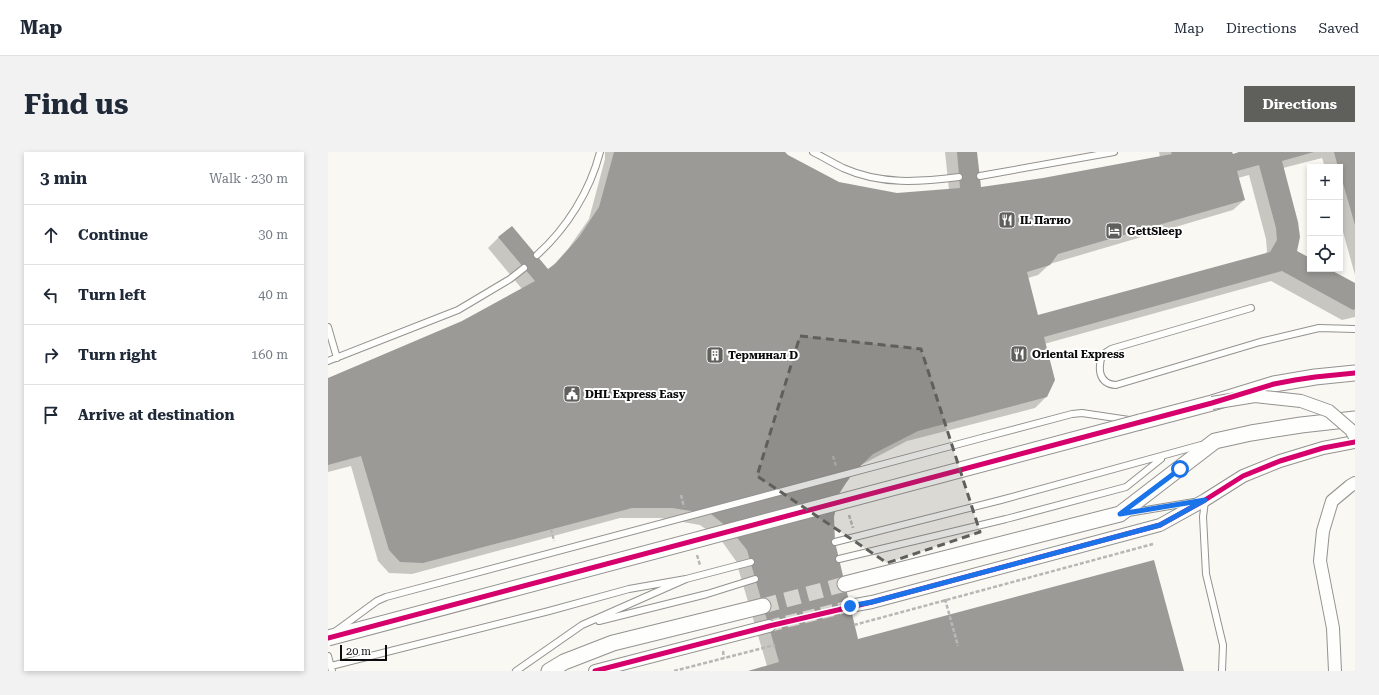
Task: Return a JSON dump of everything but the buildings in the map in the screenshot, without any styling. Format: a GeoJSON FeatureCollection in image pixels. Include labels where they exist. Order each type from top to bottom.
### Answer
{"type":"FeatureCollection","features":[{"type":"Feature","properties":{"kind":"street"},"geometry":{"type":"LineString","coordinates":[[328,637],[1212,403],[1274,384],[1315,377],[1355,374]]}},
{"type":"Feature","properties":{"kind":"street"},"geometry":{"type":"LineString","coordinates":[[1212,403],[1255,396],[1301,401],[1329,411],[1351,430],[1355,437]]}},
{"type":"Feature","properties":{"kind":"street"},"geometry":{"type":"LineString","coordinates":[[845,584],[1120,514],[1215,441],[1251,433],[1301,425],[1355,419]]}},
{"type":"Feature","properties":{"kind":"street"},"geometry":{"type":"LineString","coordinates":[[850,606],[872,602],[1160,525],[1244,476],[1280,461],[1323,448],[1355,442]]}},
{"type":"Feature","properties":{"kind":"street"},"geometry":{"type":"LineString","coordinates":[[1335,671],[1333,628],[1320,561],[1323,531],[1332,501],[1355,483]]}},
{"type":"Feature","properties":{"kind":"street"},"geometry":{"type":"LineString","coordinates":[[549,671],[564,662],[613,643],[763,606]]}},
{"type":"Feature","properties":{"kind":"street"},"geometry":{"type":"LineString","coordinates":[[596,671],[769,626]]}},
{"type":"Feature","properties":{"kind":"lane"},"geometry":{"type":"LineString","coordinates":[[537,255],[546,247],[564,224],[583,195],[595,172],[600,152]]}},
{"type":"Feature","properties":{"kind":"lane"},"geometry":{"type":"LineString","coordinates":[[813,152],[844,168],[866,176],[900,182],[959,177]]}},
{"type":"Feature","properties":{"kind":"lane"},"geometry":{"type":"LineString","coordinates":[[980,176],[1114,152]]}},
{"type":"Feature","properties":{"kind":"lane"},"geometry":{"type":"LineString","coordinates":[[328,361],[458,310],[510,279],[524,268]]}},
{"type":"Feature","properties":{"kind":"lane"},"geometry":{"type":"LineString","coordinates":[[1251,308],[1111,349],[1102,355],[1100,359],[1099,365],[1102,379],[1106,383],[1116,385],[1260,342],[1319,328],[1355,329]]}},
{"type":"Feature","properties":{"kind":"lane"},"geometry":{"type":"LineString","coordinates":[[328,328],[336,358]]}},
{"type":"Feature","properties":{"kind":"lane"},"geometry":{"type":"LineString","coordinates":[[328,637],[378,601],[386,597],[1063,417],[1082,413],[1140,422]]}},
{"type":"Feature","properties":{"kind":"lane"},"geometry":{"type":"LineString","coordinates":[[835,542],[1001,500],[1215,441]]}},
{"type":"Feature","properties":{"kind":"lane"},"geometry":{"type":"LineString","coordinates":[[839,559],[1006,519],[1126,487],[1164,456]]}},
{"type":"Feature","properties":{"kind":"lane"},"geometry":{"type":"LineString","coordinates":[[1120,514],[1205,500],[1203,517],[1206,574],[1223,645],[1222,671]]}},
{"type":"Feature","properties":{"kind":"lane"},"geometry":{"type":"LineString","coordinates":[[328,656],[331,668],[629,589],[686,579],[751,562]]}},
{"type":"Feature","properties":{"kind":"lane"},"geometry":{"type":"LineString","coordinates":[[516,671],[582,626],[686,579]]}},
{"type":"Feature","properties":{"kind":"lane"},"geometry":{"type":"LineString","coordinates":[[582,626],[707,594],[755,579]]}},
{"type":"Feature","properties":{"kind":"path"},"geometry":{"type":"LineString","coordinates":[[854,625],[945,599],[1153,544]]}},
{"type":"Feature","properties":{"kind":"path"},"geometry":{"type":"LineString","coordinates":[[945,599],[958,646]]}},
{"type":"Feature","properties":{"kind":"path"},"geometry":{"type":"LineString","coordinates":[[674,671],[775,645]]}},
{"type":"Feature","properties":{"kind":"highlighted area"},"geometry":{"type":"Polygon","coordinates":[[[800,336],[921,349],[980,532],[887,563],[757,476],[800,336]]]}},
{"type":"Feature","properties":{"kind":"tunnel"},"geometry":{"type":"LineString","coordinates":[[763,606],[845,584]]}},
{"type":"Feature","properties":{"kind":"tunnel"},"geometry":{"type":"LineString","coordinates":[[769,626],[850,606]]}},
{"type":"Feature","properties":{"kind":"cycle path"},"geometry":{"type":"LineString","coordinates":[[328,638],[1212,403],[1274,384],[1315,377],[1355,373]]}},
{"type":"Feature","properties":{"kind":"cycle path"},"geometry":{"type":"LineString","coordinates":[[595,671],[769,626],[872,602],[1160,525],[1205,500],[1243,476],[1280,461],[1323,448],[1355,442]]}},
{"type":"Feature","properties":{"kind":"place","name":"IL Патио"},"geometry":{"type":"Point","coordinates":[1007,220]}},
{"type":"Feature","properties":{"kind":"place","name":"GettSleep"},"geometry":{"type":"Point","coordinates":[1114,231]}},
{"type":"Feature","properties":{"kind":"place","name":"Oriental Express"},"geometry":{"type":"Point","coordinates":[1019,354]}},
{"type":"Feature","properties":{"kind":"place","name":"Терминал D"},"geometry":{"type":"Point","coordinates":[715,355]}},
{"type":"Feature","properties":{"kind":"place","name":"DHL Express Easy"},"geometry":{"type":"Point","coordinates":[572,394]}},
{"type":"Feature","properties":{"kind":"route"},"geometry":{"type":"LineString","coordinates":[[850,606],[872,602],[1160,525],[1205,500],[1120,514],[1180,469]]}}]}
